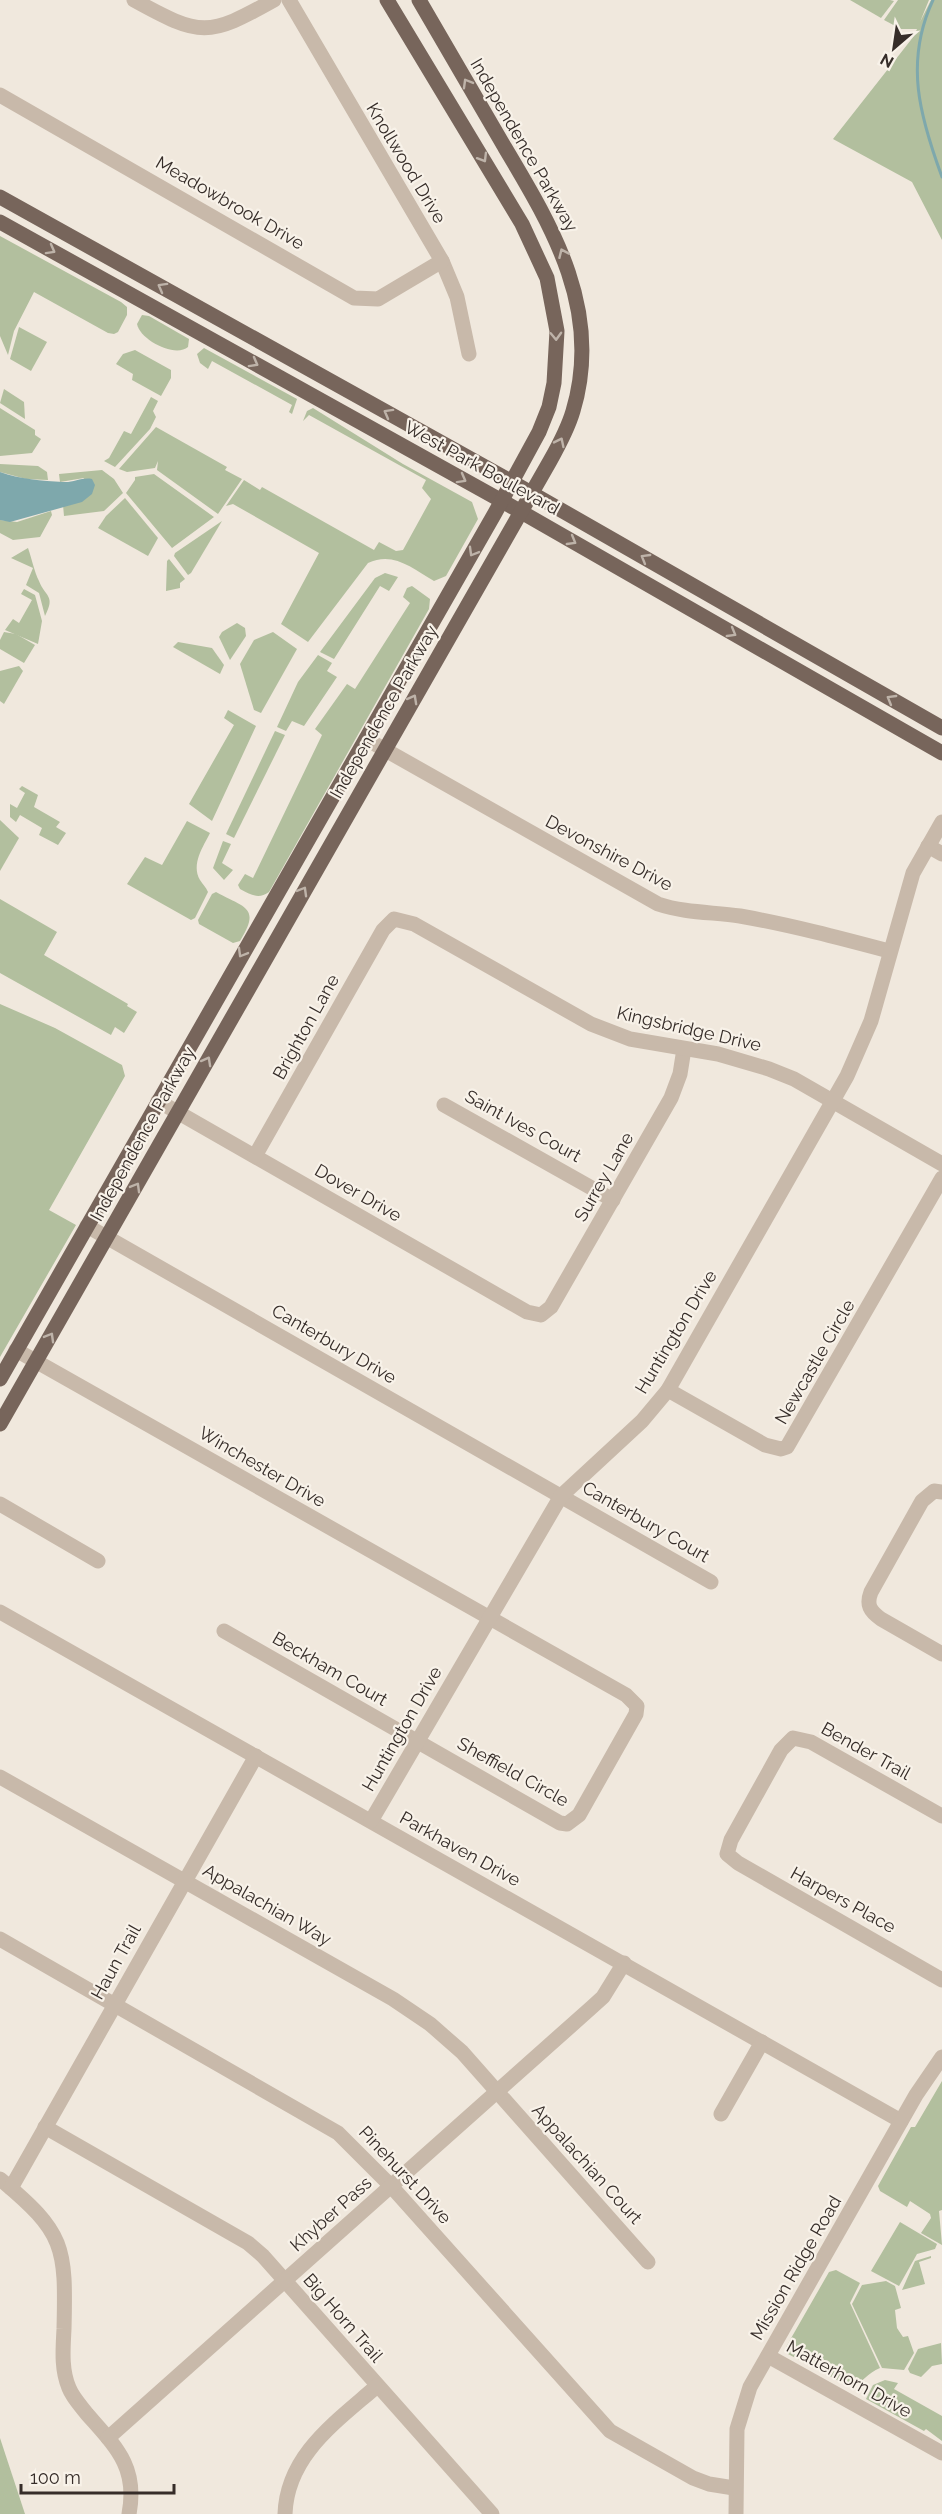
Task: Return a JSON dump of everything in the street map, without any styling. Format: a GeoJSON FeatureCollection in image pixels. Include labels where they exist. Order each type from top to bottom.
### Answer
{"type":"FeatureCollection","features":[{"type":"Feature","properties":{"kind":"main road","name":"Independence Parkway"},"geometry":{"type":"LineString","coordinates":[[0,1379],[502,501],[539,432],[554,383],[557,331],[547,278],[522,224],[387,0]]}},
{"type":"Feature","properties":{"kind":"main road","name":"Independence Parkway"},"geometry":{"type":"LineString","coordinates":[[0,1424],[521,512],[562,439],[573,412],[578,390],[581,333],[575,294],[566,260],[545,215],[418,0]]}},
{"type":"Feature","properties":{"kind":"main road","name":"West Park Boulevard"},"geometry":{"type":"LineString","coordinates":[[0,197],[531,493],[942,728]]}},
{"type":"Feature","properties":{"kind":"main road","name":"West Park Boulevard"},"geometry":{"type":"LineString","coordinates":[[0,222],[502,501],[942,753]]}},
{"type":"Feature","properties":{"kind":"main road"},"geometry":{"type":"LineString","coordinates":[[447,596],[466,608]]}},
{"type":"Feature","properties":{"kind":"street"},"geometry":{"type":"LineString","coordinates":[[134,0],[175,23],[198,29],[228,25],[274,0]]}},
{"type":"Feature","properties":{"kind":"street","name":"Knollwood Drive"},"geometry":{"type":"LineString","coordinates":[[289,0],[442,261],[457,297],[469,354]]}},
{"type":"Feature","properties":{"kind":"street","name":"Meadowbrook Drive"},"geometry":{"type":"LineString","coordinates":[[0,95],[354,298],[378,298],[442,261]]}},
{"type":"Feature","properties":{"kind":"street","name":"Devonshire Drive"},"geometry":{"type":"LineString","coordinates":[[366,739],[658,904],[680,910],[790,925],[889,951]]}},
{"type":"Feature","properties":{"kind":"street","name":"Huntington Drive"},"geometry":{"type":"LineString","coordinates":[[371,1821],[561,1496],[642,1420],[668,1390],[833,1101],[865,1036],[905,892],[942,822]]}},
{"type":"Feature","properties":{"kind":"street"},"geometry":{"type":"LineString","coordinates":[[928,846],[942,854]]}},
{"type":"Feature","properties":{"kind":"street","name":"Kingsbridge Drive"},"geometry":{"type":"LineString","coordinates":[[394,919],[414,924],[591,1024],[630,1040],[742,1060],[769,1069],[833,1101],[942,1164]]}},
{"type":"Feature","properties":{"kind":"street","name":"Brighton Lane"},"geometry":{"type":"LineString","coordinates":[[255,1156],[383,930],[394,919]]}},
{"type":"Feature","properties":{"kind":"street","name":"Surrey Lane"},"geometry":{"type":"LineString","coordinates":[[541,1315],[550,1307],[671,1098],[680,1074],[684,1049]]}},
{"type":"Feature","properties":{"kind":"street","name":"Dover Drive"},"geometry":{"type":"LineString","coordinates":[[158,1101],[527,1312],[541,1315]]}},
{"type":"Feature","properties":{"kind":"street","name":"Saint Ives Court"},"geometry":{"type":"LineString","coordinates":[[444,1105],[613,1200]]}},
{"type":"Feature","properties":{"kind":"street","name":"Newcastle Circle"},"geometry":{"type":"LineString","coordinates":[[668,1390],[765,1445],[781,1449],[787,1447],[942,1178]]}},
{"type":"Feature","properties":{"kind":"street","name":"Canterbury Drive"},"geometry":{"type":"LineString","coordinates":[[87,1226],[561,1496]]}},
{"type":"Feature","properties":{"kind":"street","name":"Winchester Drive"},"geometry":{"type":"LineString","coordinates":[[16,1350],[488,1618]]}},
{"type":"Feature","properties":{"kind":"street"},"geometry":{"type":"LineString","coordinates":[[942,1492],[934,1491],[922,1501],[872,1592],[868,1605],[872,1613],[942,1653]]}},
{"type":"Feature","properties":{"kind":"street","name":"Canterbury Court"},"geometry":{"type":"LineString","coordinates":[[561,1496],[711,1582]]}},
{"type":"Feature","properties":{"kind":"street"},"geometry":{"type":"LineString","coordinates":[[0,1504],[98,1561]]}},
{"type":"Feature","properties":{"kind":"street","name":"Parkhaven Drive"},"geometry":{"type":"LineString","coordinates":[[0,1612],[901,2121]]}},
{"type":"Feature","properties":{"kind":"street","name":"Sheffield Circle"},"geometry":{"type":"LineString","coordinates":[[417,1742],[552,1819],[567,1824],[579,1815],[628,1732],[636,1714],[637,1706],[633,1700],[488,1618]]}},
{"type":"Feature","properties":{"kind":"street","name":"Beckham Court"},"geometry":{"type":"LineString","coordinates":[[224,1631],[417,1742]]}},
{"type":"Feature","properties":{"kind":"street","name":"Bender Trail"},"geometry":{"type":"LineString","coordinates":[[727,1854],[731,1840],[781,1749],[793,1738],[812,1742],[942,1816]]}},
{"type":"Feature","properties":{"kind":"street","name":"Haun Trail"},"geometry":{"type":"LineString","coordinates":[[6,2183],[45,2127],[256,1756]]}},
{"type":"Feature","properties":{"kind":"street","name":"Appalachian Way"},"geometry":{"type":"LineString","coordinates":[[0,1776],[393,1999],[430,2024],[462,2052],[497,2091]]}},
{"type":"Feature","properties":{"kind":"street","name":"Harpers Place"},"geometry":{"type":"LineString","coordinates":[[727,1854],[738,1863],[942,1980]]}},
{"type":"Feature","properties":{"kind":"street","name":"Pinehurst Drive"},"geometry":{"type":"LineString","coordinates":[[0,1939],[325,2124],[350,2143],[390,2186],[610,2431],[693,2478],[709,2484],[735,2488]]}},
{"type":"Feature","properties":{"kind":"street","name":"Khyber Pass"},"geometry":{"type":"LineString","coordinates":[[108,2438],[598,2002],[624,1963]]}},
{"type":"Feature","properties":{"kind":"street"},"geometry":{"type":"LineString","coordinates":[[721,2114],[762,2042]]}},
{"type":"Feature","properties":{"kind":"street","name":"Mission Ridge Road"},"geometry":{"type":"LineString","coordinates":[[735,2514],[740,2413],[750,2388],[901,2121],[942,2057]]}},
{"type":"Feature","properties":{"kind":"street","name":"Appalachian Court"},"geometry":{"type":"LineString","coordinates":[[497,2091],[648,2262]]}},
{"type":"Feature","properties":{"kind":"street","name":"Big Horn Trail"},"geometry":{"type":"LineString","coordinates":[[45,2127],[234,2233],[263,2256],[492,2514]]}},
{"type":"Feature","properties":{"kind":"street"},"geometry":{"type":"LineString","coordinates":[[6,2183],[46,2222],[61,2251],[64,2266],[63,2361],[65,2376],[78,2403],[124,2459],[132,2479],[129,2514]]}},
{"type":"Feature","properties":{"kind":"street","name":"Matterhorn Drive"},"geometry":{"type":"LineString","coordinates":[[768,2356],[942,2453]]}},
{"type":"Feature","properties":{"kind":"street"},"geometry":{"type":"LineString","coordinates":[[285,2514],[289,2484],[308,2450],[377,2386]]}},
{"type":"Feature","properties":{"kind":"green space"},"geometry":{"type":"Polygon","coordinates":[[[850,0],[890,0],[894,1],[881,18],[850,0]]]}},
{"type":"Feature","properties":{"kind":"green space"},"geometry":{"type":"Polygon","coordinates":[[[898,0],[929,0],[920,22],[931,0],[942,0],[942,240],[912,182],[833,139],[914,36],[917,29],[901,29],[884,20],[898,0]]]}},
{"type":"Feature","properties":{"kind":"green space"},"geometry":{"type":"Polygon","coordinates":[[[0,236],[121,302],[127,307],[127,315],[118,332],[108,333],[34,292],[14,331],[8,355],[0,336],[0,236]]]}},
{"type":"Feature","properties":{"kind":"green space"},"geometry":{"type":"Polygon","coordinates":[[[142,315],[149,316],[189,339],[188,347],[182,350],[167,349],[151,341],[144,336],[137,324],[142,315]]]}},
{"type":"Feature","properties":{"kind":"green space"},"geometry":{"type":"Polygon","coordinates":[[[19,327],[47,342],[31,371],[10,359],[19,327]]]}},
{"type":"Feature","properties":{"kind":"green space"},"geometry":{"type":"Polygon","coordinates":[[[204,348],[297,399],[292,414],[289,412],[292,405],[212,361],[208,369],[200,363],[197,354],[204,348]]]}},
{"type":"Feature","properties":{"kind":"green space"},"geometry":{"type":"Polygon","coordinates":[[[135,350],[171,370],[171,378],[161,396],[132,380],[133,374],[116,364],[123,354],[135,350]]]}},
{"type":"Feature","properties":{"kind":"green space"},"geometry":{"type":"Polygon","coordinates":[[[4,389],[24,402],[25,419],[0,403],[4,389]]]}},
{"type":"Feature","properties":{"kind":"green space"},"geometry":{"type":"Polygon","coordinates":[[[151,397],[158,401],[153,411],[156,417],[150,429],[115,467],[104,461],[109,458],[124,431],[131,434],[151,397]]]}},
{"type":"Feature","properties":{"kind":"green space"},"geometry":{"type":"Polygon","coordinates":[[[0,408],[35,430],[35,435],[41,439],[32,453],[0,456],[0,408]]]}},
{"type":"Feature","properties":{"kind":"green space"},"geometry":{"type":"Polygon","coordinates":[[[313,408],[403,464],[472,502],[478,519],[446,576],[434,581],[410,566],[394,560],[377,560],[368,563],[308,642],[281,624],[319,553],[233,504],[226,506],[244,480],[260,490],[262,487],[374,550],[379,542],[396,551],[403,550],[431,499],[422,488],[426,480],[309,415],[303,421],[307,411],[313,408]]]}},
{"type":"Feature","properties":{"kind":"green space"},"geometry":{"type":"Polygon","coordinates":[[[156,427],[227,467],[225,470],[242,479],[218,514],[157,470],[158,461],[155,468],[127,472],[119,469],[156,427]]]}},
{"type":"Feature","properties":{"kind":"green space"},"geometry":{"type":"Polygon","coordinates":[[[0,464],[38,466],[47,472],[48,480],[26,479],[0,472],[0,464]]]}},
{"type":"Feature","properties":{"kind":"green space"},"geometry":{"type":"Polygon","coordinates":[[[102,470],[114,479],[123,493],[104,511],[64,516],[63,505],[71,505],[84,478],[60,482],[59,474],[102,470]]]}},
{"type":"Feature","properties":{"kind":"green space"},"geometry":{"type":"Polygon","coordinates":[[[154,474],[214,517],[172,548],[126,493],[135,477],[154,474]]]}},
{"type":"Feature","properties":{"kind":"green space"},"geometry":{"type":"Polygon","coordinates":[[[125,498],[158,538],[148,556],[98,528],[106,516],[125,498]]]}},
{"type":"Feature","properties":{"kind":"green space"},"geometry":{"type":"Polygon","coordinates":[[[51,511],[52,515],[40,537],[13,540],[0,533],[0,520],[17,522],[51,511]]]}},
{"type":"Feature","properties":{"kind":"green space"},"geometry":{"type":"Polygon","coordinates":[[[222,521],[188,575],[174,556],[175,553],[222,521]]]}},
{"type":"Feature","properties":{"kind":"green space"},"geometry":{"type":"Polygon","coordinates":[[[28,548],[37,577],[50,600],[45,616],[39,593],[26,585],[33,568],[11,558],[28,548]]]}},
{"type":"Feature","properties":{"kind":"green space"},"geometry":{"type":"Polygon","coordinates":[[[169,559],[185,579],[180,583],[180,588],[166,591],[167,561],[169,559]]]}},
{"type":"Feature","properties":{"kind":"green space"},"geometry":{"type":"Polygon","coordinates":[[[385,573],[398,577],[389,591],[380,586],[334,659],[320,652],[375,578],[385,573]]]}},
{"type":"Feature","properties":{"kind":"green space"},"geometry":{"type":"Polygon","coordinates":[[[412,586],[430,599],[429,609],[269,892],[258,896],[240,889],[238,885],[245,874],[253,878],[322,735],[315,729],[347,684],[355,689],[410,603],[403,597],[407,588],[412,586]]]}},
{"type":"Feature","properties":{"kind":"green space"},"geometry":{"type":"Polygon","coordinates":[[[24,589],[35,595],[42,621],[38,644],[5,630],[13,619],[19,623],[32,600],[21,594],[24,589]]]}},
{"type":"Feature","properties":{"kind":"green space"},"geometry":{"type":"Polygon","coordinates":[[[237,623],[245,628],[246,636],[230,660],[219,637],[222,632],[237,623]]]}},
{"type":"Feature","properties":{"kind":"green space"},"geometry":{"type":"Polygon","coordinates":[[[4,632],[16,634],[35,645],[24,663],[0,649],[0,640],[4,632]]]}},
{"type":"Feature","properties":{"kind":"green space"},"geometry":{"type":"Polygon","coordinates":[[[273,632],[297,649],[261,713],[254,710],[240,664],[254,640],[273,632]]]}},
{"type":"Feature","properties":{"kind":"green space"},"geometry":{"type":"Polygon","coordinates":[[[178,642],[212,648],[224,665],[220,674],[173,647],[178,642]]]}},
{"type":"Feature","properties":{"kind":"green space"},"geometry":{"type":"Polygon","coordinates":[[[318,655],[332,663],[327,671],[337,677],[304,726],[292,721],[286,731],[277,727],[298,682],[318,655]]]}},
{"type":"Feature","properties":{"kind":"green space"},"geometry":{"type":"Polygon","coordinates":[[[19,666],[23,671],[4,704],[0,701],[0,671],[19,666]]]}},
{"type":"Feature","properties":{"kind":"green space"},"geometry":{"type":"Polygon","coordinates":[[[228,710],[256,726],[212,821],[189,804],[234,725],[224,718],[228,710]]]}},
{"type":"Feature","properties":{"kind":"green space"},"geometry":{"type":"Polygon","coordinates":[[[275,731],[285,735],[234,838],[226,834],[275,731]]]}},
{"type":"Feature","properties":{"kind":"green space"},"geometry":{"type":"Polygon","coordinates":[[[22,786],[38,795],[34,807],[60,822],[56,827],[66,833],[58,845],[39,835],[42,828],[20,815],[16,822],[10,817],[10,804],[17,808],[25,793],[19,789],[22,786]]]}},
{"type":"Feature","properties":{"kind":"green space"},"geometry":{"type":"Polygon","coordinates":[[[0,820],[19,838],[0,871],[0,820]]]}},
{"type":"Feature","properties":{"kind":"green space"},"geometry":{"type":"Polygon","coordinates":[[[187,821],[210,833],[197,862],[200,880],[208,892],[195,918],[191,920],[127,884],[145,857],[162,865],[187,821]]]}},
{"type":"Feature","properties":{"kind":"green space"},"geometry":{"type":"Polygon","coordinates":[[[223,841],[231,844],[222,863],[233,870],[224,880],[213,868],[223,841]]]}},
{"type":"Feature","properties":{"kind":"green space"},"geometry":{"type":"Polygon","coordinates":[[[216,892],[247,910],[249,921],[240,941],[233,943],[199,924],[198,920],[212,894],[216,892]]]}},
{"type":"Feature","properties":{"kind":"green space"},"geometry":{"type":"Polygon","coordinates":[[[0,899],[57,932],[44,955],[128,1004],[127,1006],[137,1012],[124,1033],[115,1027],[111,1035],[0,973],[0,899]]]}},
{"type":"Feature","properties":{"kind":"green space"},"geometry":{"type":"Polygon","coordinates":[[[0,1004],[55,1028],[122,1065],[125,1076],[49,1210],[76,1225],[0,1357],[0,1004]]]}},
{"type":"Feature","properties":{"kind":"green space"},"geometry":{"type":"Polygon","coordinates":[[[942,2081],[942,2210],[939,2211],[942,2245],[921,2233],[931,2218],[930,2214],[910,2201],[907,2207],[880,2191],[878,2186],[911,2127],[915,2127],[942,2081]]]}},
{"type":"Feature","properties":{"kind":"green space"},"geometry":{"type":"Polygon","coordinates":[[[900,2222],[937,2244],[935,2249],[917,2254],[899,2286],[871,2271],[900,2222]]]}},
{"type":"Feature","properties":{"kind":"green space"},"geometry":{"type":"Polygon","coordinates":[[[931,2256],[919,2262],[925,2284],[902,2290],[915,2261],[931,2256]]]}},
{"type":"Feature","properties":{"kind":"green space"},"geometry":{"type":"Polygon","coordinates":[[[836,2270],[860,2283],[850,2303],[880,2368],[850,2387],[788,2354],[786,2347],[829,2272],[836,2270]]]}},
{"type":"Feature","properties":{"kind":"green space"},"geometry":{"type":"Polygon","coordinates":[[[886,2281],[895,2286],[901,2308],[895,2310],[897,2328],[903,2337],[908,2336],[914,2353],[904,2370],[882,2368],[852,2304],[862,2285],[886,2281]]]}},
{"type":"Feature","properties":{"kind":"green space"},"geometry":{"type":"Polygon","coordinates":[[[941,2343],[942,2364],[932,2366],[921,2377],[910,2373],[908,2369],[918,2349],[941,2343]]]}},
{"type":"Feature","properties":{"kind":"green space"},"geometry":{"type":"Polygon","coordinates":[[[885,2380],[898,2383],[894,2389],[942,2416],[942,2441],[926,2429],[924,2431],[866,2399],[873,2385],[885,2380]]]}},
{"type":"Feature","properties":{"kind":"green space"},"geometry":{"type":"Polygon","coordinates":[[[0,2438],[25,2514],[0,2514],[0,2438]]]}},
{"type":"Feature","properties":{"kind":"water"},"geometry":{"type":"Polygon","coordinates":[[[0,472],[47,481],[67,482],[92,479],[95,485],[92,494],[82,502],[10,522],[0,520],[0,472]]]}},
{"type":"Feature","properties":{"kind":"waterway"},"geometry":{"type":"LineString","coordinates":[[933,0],[919,45],[918,89],[927,133],[942,177]]}}]}
